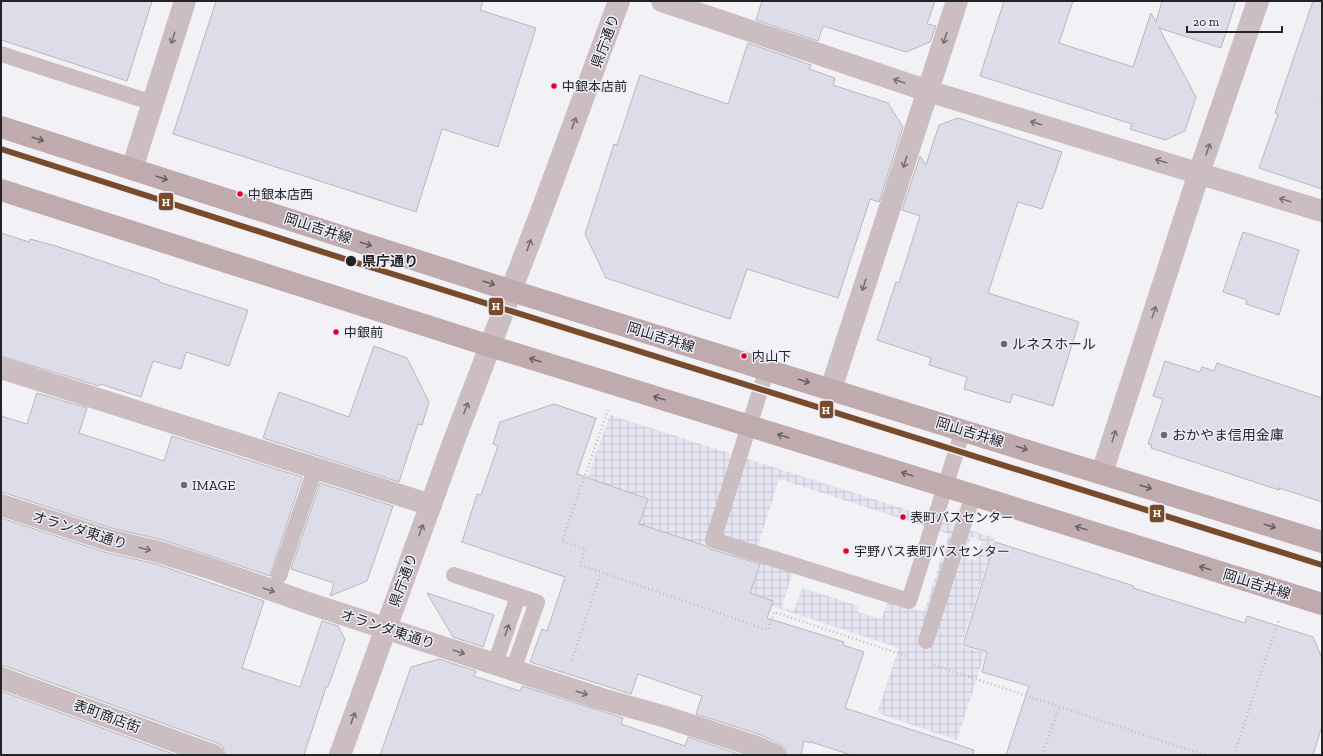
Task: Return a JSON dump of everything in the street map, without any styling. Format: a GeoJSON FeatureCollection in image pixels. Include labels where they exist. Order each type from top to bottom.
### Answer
{"type":"FeatureCollection","features":[{"type":"Feature","properties":{"kind":"main road","name":"岡山吉井線"},"geometry":{"type":"LineString","coordinates":[[1,127],[512,291],[1322,542]]}},
{"type":"Feature","properties":{"kind":"main road","name":"岡山吉井線"},"geometry":{"type":"LineString","coordinates":[[1,190],[490,346],[1322,604]]}},
{"type":"Feature","properties":{"kind":"street"},"geometry":{"type":"LineString","coordinates":[[132,168],[154,103],[185,1]]}},
{"type":"Feature","properties":{"kind":"street","name":"県庁通り"},"geometry":{"type":"LineString","coordinates":[[340,755],[431,505],[619,1]]}},
{"type":"Feature","properties":{"kind":"street"},"geometry":{"type":"LineString","coordinates":[[662,1],[928,90],[1322,211]]}},
{"type":"Feature","properties":{"kind":"street"},"geometry":{"type":"LineString","coordinates":[[830,389],[957,1]]}},
{"type":"Feature","properties":{"kind":"street"},"geometry":{"type":"LineString","coordinates":[[1102,473],[1199,173],[1258,1]]}},
{"type":"Feature","properties":{"kind":"street"},"geometry":{"type":"LineString","coordinates":[[1,368],[314,469],[431,505]]}},
{"type":"Feature","properties":{"kind":"street","name":"オランダ東通り"},"geometry":{"type":"LineString","coordinates":[[1,505],[108,540],[159,552],[209,568],[266,589],[602,699],[674,720],[757,747],[775,755]]}},
{"type":"Feature","properties":{"kind":"street","name":"表町商店街"},"geometry":{"type":"LineString","coordinates":[[1,678],[213,755]]}},
{"type":"Feature","properties":{"kind":"lane"},"geometry":{"type":"LineString","coordinates":[[1,54],[154,103]]}},
{"type":"Feature","properties":{"kind":"lane"},"geometry":{"type":"LineString","coordinates":[[767,369],[713,540],[909,602],[962,430]]}},
{"type":"Feature","properties":{"kind":"lane"},"geometry":{"type":"LineString","coordinates":[[279,576],[314,469]]}},
{"type":"Feature","properties":{"kind":"lane"},"geometry":{"type":"LineString","coordinates":[[926,641],[973,495]]}},
{"type":"Feature","properties":{"kind":"lane"},"geometry":{"type":"LineString","coordinates":[[454,575],[537,602],[504,667]]}},
{"type":"Feature","properties":{"kind":"lane"},"geometry":{"type":"LineString","coordinates":[[504,667],[518,596]]}},
{"type":"Feature","properties":{"kind":"path"},"geometry":{"type":"LineString","coordinates":[[1322,98],[1320,103],[1322,103]]}},
{"type":"Feature","properties":{"kind":"path"},"geometry":{"type":"LineString","coordinates":[[608,408],[562,541],[585,549],[580,565],[768,630],[774,612],[909,657]]}},
{"type":"Feature","properties":{"kind":"path"},"geometry":{"type":"LineString","coordinates":[[570,665],[601,573]]}},
{"type":"Feature","properties":{"kind":"path"},"geometry":{"type":"LineString","coordinates":[[1234,755],[1280,614]]}},
{"type":"Feature","properties":{"kind":"path"},"geometry":{"type":"LineString","coordinates":[[931,664],[1204,755]]}},
{"type":"Feature","properties":{"kind":"path"},"geometry":{"type":"LineString","coordinates":[[1042,755],[1058,707]]}},
{"type":"Feature","properties":{"kind":"shaded area"},"geometry":{"type":"Polygon","coordinates":[[[610,415],[995,538],[961,646],[985,653],[957,740],[877,713],[899,648],[772,606],[766,624],[585,563],[590,546],[566,538],[610,415]],[[779,479],[754,559],[793,572],[782,607],[794,611],[802,588],[859,606],[858,612],[881,619],[888,601],[924,612],[949,534],[779,479]],[[593,480],[575,533],[599,542],[592,563],[622,573],[648,499],[593,480]],[[648,527],[632,577],[743,614],[760,564],[648,527]],[[971,537],[965,557],[976,560],[982,541],[971,537]],[[751,594],[744,616],[765,623],[773,601],[751,594]]]}},
{"type":"Feature","properties":{"kind":"building"},"geometry":{"type":"Polygon","coordinates":[[[1,1],[152,1],[127,81],[1,40],[1,1]]]}},
{"type":"Feature","properties":{"kind":"building"},"geometry":{"type":"Polygon","coordinates":[[[216,1],[483,1],[480,10],[536,28],[498,147],[442,129],[416,212],[173,134],[216,1]]]}},
{"type":"Feature","properties":{"kind":"building"},"geometry":{"type":"Polygon","coordinates":[[[762,1],[935,1],[927,24],[936,26],[930,42],[906,52],[823,26],[818,41],[756,20],[762,1]]]}},
{"type":"Feature","properties":{"kind":"building"},"geometry":{"type":"Polygon","coordinates":[[[1004,1],[1073,1],[1059,43],[1133,67],[1151,13],[1156,22],[1162,1],[1236,1],[1221,48],[1159,28],[1196,97],[1185,131],[1165,140],[1130,129],[1132,124],[980,76],[1004,1]]]}},
{"type":"Feature","properties":{"kind":"building"},"geometry":{"type":"Polygon","coordinates":[[[1313,1],[1322,1],[1322,189],[1259,168],[1278,114],[1275,113],[1313,1]]]}},
{"type":"Feature","properties":{"kind":"building"},"geometry":{"type":"Polygon","coordinates":[[[748,43],[811,65],[809,69],[835,78],[833,85],[888,103],[903,127],[879,202],[870,199],[838,298],[747,269],[730,319],[606,278],[585,234],[614,144],[617,145],[640,75],[728,104],[748,43]]]}},
{"type":"Feature","properties":{"kind":"building"},"geometry":{"type":"Polygon","coordinates":[[[958,118],[1062,152],[1042,209],[1018,202],[988,293],[1079,322],[1053,406],[1013,394],[1010,403],[964,389],[967,377],[929,365],[931,358],[877,340],[896,282],[899,283],[920,216],[902,210],[920,156],[926,165],[939,125],[958,118]]]}},
{"type":"Feature","properties":{"kind":"building"},"geometry":{"type":"Polygon","coordinates":[[[1243,232],[1299,250],[1279,315],[1246,304],[1247,300],[1223,292],[1243,232]]]}},
{"type":"Feature","properties":{"kind":"building"},"geometry":{"type":"Polygon","coordinates":[[[1,233],[29,242],[30,239],[56,246],[159,280],[159,282],[248,310],[229,366],[186,352],[181,369],[153,361],[141,397],[100,384],[99,386],[1,356],[1,233]]]}},
{"type":"Feature","properties":{"kind":"building"},"geometry":{"type":"Polygon","coordinates":[[[374,346],[407,358],[429,402],[422,425],[418,424],[399,482],[263,438],[279,392],[349,417],[374,346]]]}},
{"type":"Feature","properties":{"kind":"building"},"geometry":{"type":"Polygon","coordinates":[[[1165,361],[1200,372],[1202,367],[1214,371],[1217,363],[1322,398],[1322,502],[1279,488],[1279,490],[1151,448],[1152,445],[1148,444],[1163,399],[1153,396],[1165,361]]]}},
{"type":"Feature","properties":{"kind":"building"},"geometry":{"type":"Polygon","coordinates":[[[37,393],[87,408],[79,433],[164,461],[172,436],[302,477],[270,576],[163,540],[111,528],[5,493],[1,493],[1,416],[27,424],[37,393]]]}},
{"type":"Feature","properties":{"kind":"building"},"geometry":{"type":"Polygon","coordinates":[[[554,404],[596,418],[577,474],[648,499],[639,524],[706,546],[710,549],[760,564],[750,593],[773,601],[767,618],[844,642],[843,645],[864,652],[845,708],[974,750],[973,755],[851,755],[804,741],[801,755],[787,755],[785,748],[780,744],[761,735],[696,714],[702,696],[638,674],[631,694],[530,662],[542,629],[547,631],[565,577],[462,542],[477,494],[481,495],[498,446],[493,444],[500,422],[554,404]]]}},
{"type":"Feature","properties":{"kind":"building"},"geometry":{"type":"Polygon","coordinates":[[[320,483],[393,506],[367,581],[330,596],[334,583],[291,569],[320,483]]]}},
{"type":"Feature","properties":{"kind":"building"},"geometry":{"type":"Polygon","coordinates":[[[1,518],[104,552],[156,564],[264,601],[242,668],[300,687],[322,621],[338,626],[345,639],[328,687],[326,687],[304,755],[225,755],[223,747],[217,743],[5,666],[1,666],[1,518]]]}},
{"type":"Feature","properties":{"kind":"building"},"geometry":{"type":"Polygon","coordinates":[[[995,542],[1134,586],[1133,588],[1245,623],[1247,616],[1313,637],[1322,658],[1322,726],[1313,755],[1006,755],[1029,686],[982,672],[987,652],[963,645],[995,542]]]}},
{"type":"Feature","properties":{"kind":"building"},"geometry":{"type":"Polygon","coordinates":[[[427,593],[494,615],[483,647],[453,637],[427,593]]]}},
{"type":"Feature","properties":{"kind":"building"},"geometry":{"type":"Polygon","coordinates":[[[439,659],[476,671],[474,676],[520,691],[522,686],[623,718],[621,724],[685,746],[688,737],[741,755],[380,755],[411,667],[439,659]]]}},
{"type":"Feature","properties":{"kind":"building"},"geometry":{"type":"Polygon","coordinates":[[[1,691],[176,755],[1,755],[1,691]]]}},
{"type":"Feature","properties":{"kind":"transit line","name":"H"},"geometry":{"type":"LineString","coordinates":[[1,149],[351,261],[1322,565]]}},
{"type":"Feature","properties":{"kind":"place","name":"中銀本店前"},"geometry":{"type":"Point","coordinates":[554,86]}},
{"type":"Feature","properties":{"kind":"place","name":"中銀本店西"},"geometry":{"type":"Point","coordinates":[240,194]}},
{"type":"Feature","properties":{"kind":"place","name":"県庁通り"},"geometry":{"type":"Point","coordinates":[351,261]}},
{"type":"Feature","properties":{"kind":"place","name":"中銀前"},"geometry":{"type":"Point","coordinates":[336,332]}},
{"type":"Feature","properties":{"kind":"place","name":"ルネスホール"},"geometry":{"type":"Point","coordinates":[1004,344]}},
{"type":"Feature","properties":{"kind":"place","name":"内山下"},"geometry":{"type":"Point","coordinates":[744,356]}},
{"type":"Feature","properties":{"kind":"place","name":"おかやま信用金庫"},"geometry":{"type":"Point","coordinates":[1164,435]}},
{"type":"Feature","properties":{"kind":"place","name":"IMAGE"},"geometry":{"type":"Point","coordinates":[184,485]}},
{"type":"Feature","properties":{"kind":"place","name":"表町バスセンター"},"geometry":{"type":"Point","coordinates":[903,517]}},
{"type":"Feature","properties":{"kind":"place","name":"宇野バス表町バスセンター"},"geometry":{"type":"Point","coordinates":[846,551]}}]}
